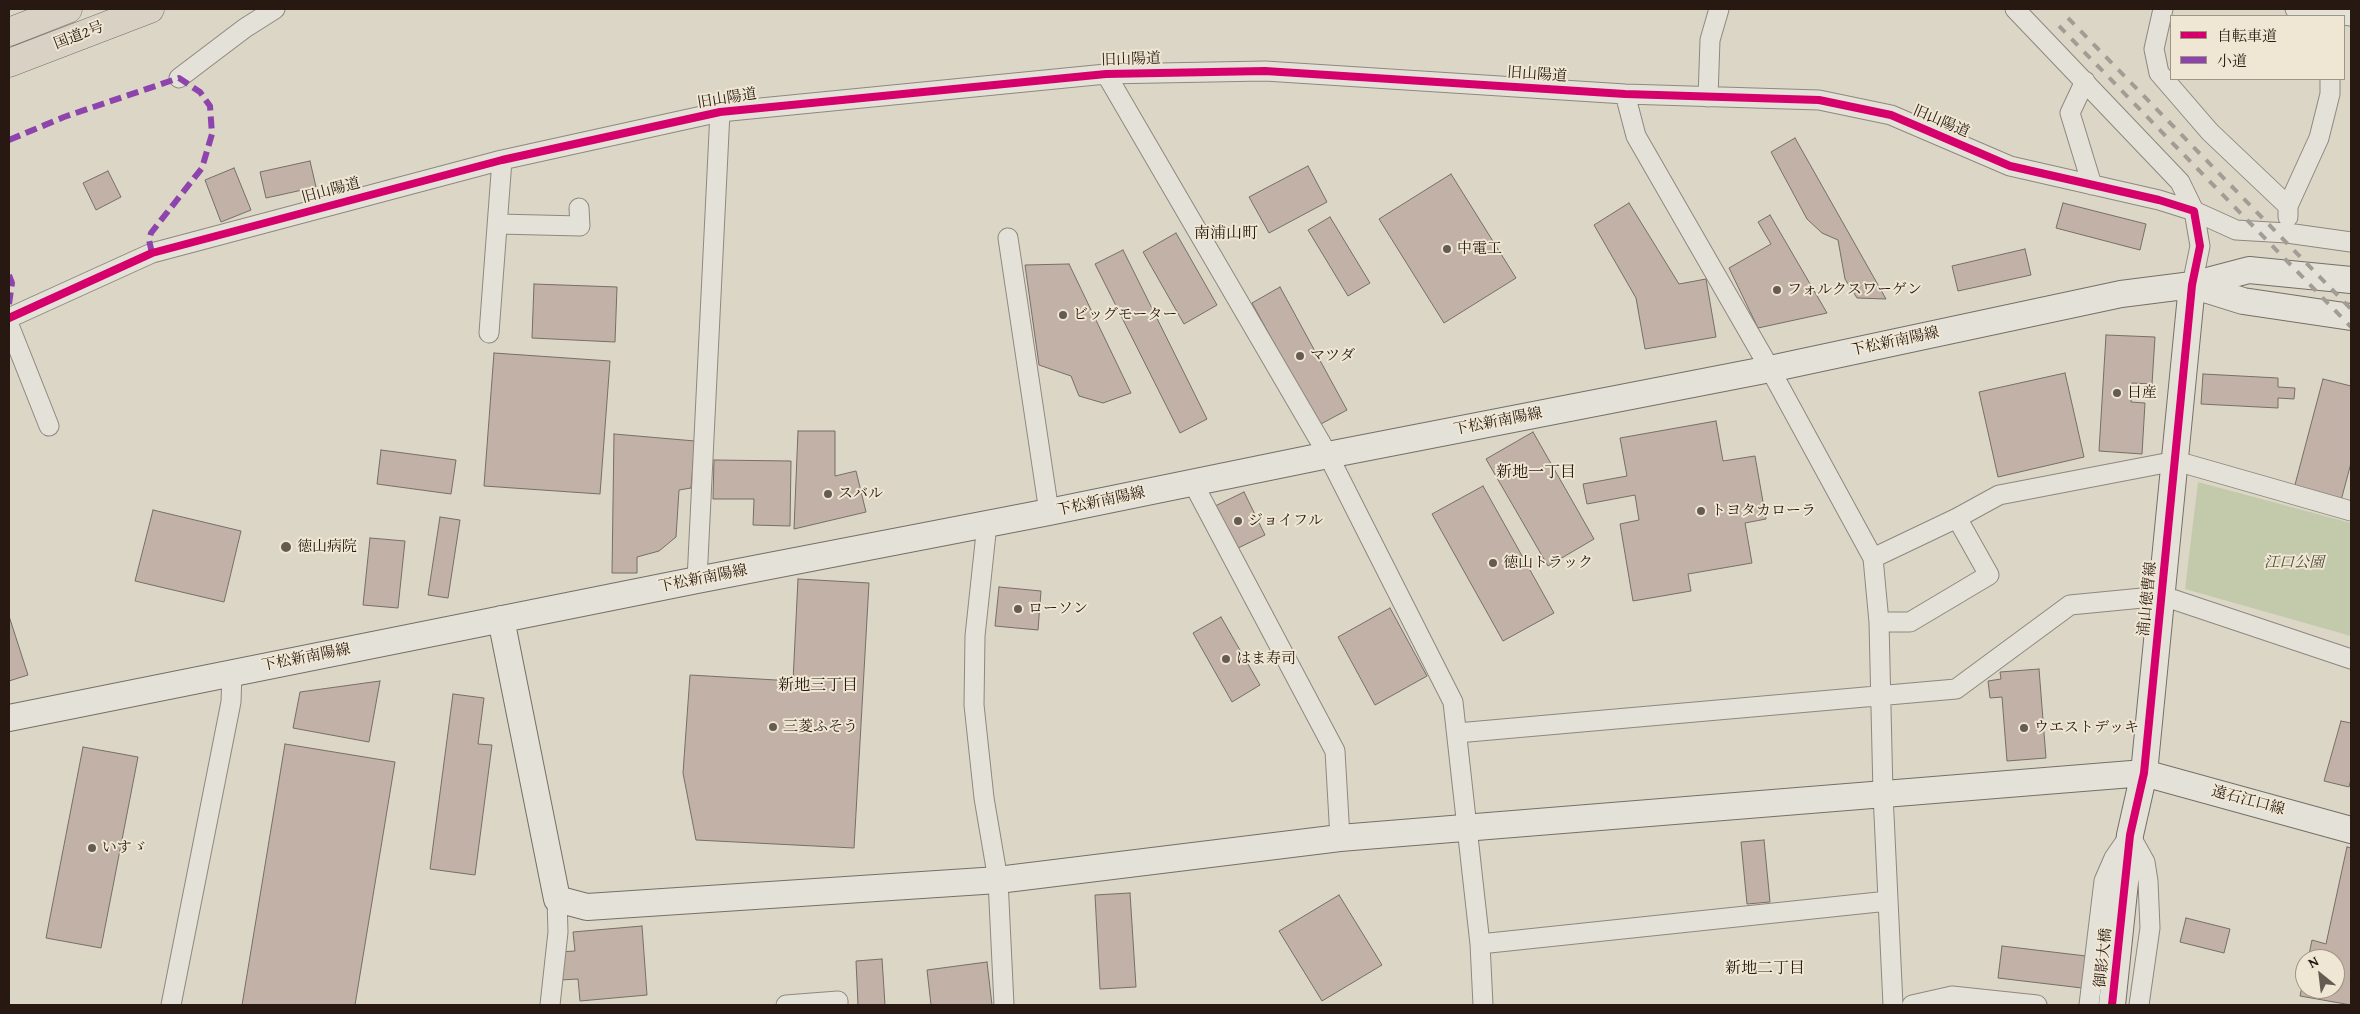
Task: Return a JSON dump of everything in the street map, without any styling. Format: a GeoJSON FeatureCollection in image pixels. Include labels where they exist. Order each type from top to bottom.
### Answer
{"type":"FeatureCollection","features":[{"type":"Feature","properties":{"kind":"highway","name":"国道2号"},"geometry":{"type":"LineString","coordinates":[[9,32],[68,9]]}},
{"type":"Feature","properties":{"kind":"highway","name":"国道2号"},"geometry":{"type":"LineString","coordinates":[[9,63],[150,9]]}},
{"type":"Feature","properties":{"kind":"street"},"geometry":{"type":"LineString","coordinates":[[179,78],[245,28],[275,9]]}},
{"type":"Feature","properties":{"kind":"street"},"geometry":{"type":"LineString","coordinates":[[1708,97],[1710,40],[1718,9]]}},
{"type":"Feature","properties":{"kind":"street"},"geometry":{"type":"LineString","coordinates":[[2015,9],[2085,80],[2180,182],[2194,211],[2200,246],[2192,285]]}},
{"type":"Feature","properties":{"kind":"street"},"geometry":{"type":"LineString","coordinates":[[2163,9],[2154,49],[2159,73],[2210,132],[2288,206]]}},
{"type":"Feature","properties":{"kind":"street"},"geometry":{"type":"LineString","coordinates":[[2295,9],[2331,15]]}},
{"type":"Feature","properties":{"kind":"street","name":"旧山陽道"},"geometry":{"type":"LineString","coordinates":[[9,318],[152,253],[502,160],[720,112],[1106,74],[1265,71],[1625,94],[1819,100],[1891,115],[2010,166],[2159,200],[2194,211],[2236,230],[2287,233],[2351,242]]}},
{"type":"Feature","properties":{"kind":"street"},"geometry":{"type":"LineString","coordinates":[[1106,74],[1328,455],[1453,702],[1480,944],[1483,1005]]}},
{"type":"Feature","properties":{"kind":"street"},"geometry":{"type":"LineString","coordinates":[[2085,80],[2070,113],[2092,185]]}},
{"type":"Feature","properties":{"kind":"street"},"geometry":{"type":"LineString","coordinates":[[2287,233],[2288,206],[2319,138],[2330,94],[2330,80]]}},
{"type":"Feature","properties":{"kind":"street"},"geometry":{"type":"LineString","coordinates":[[1625,94],[1636,136],[1770,369],[1873,558],[1879,622],[1883,794],[1893,1005]]}},
{"type":"Feature","properties":{"kind":"street"},"geometry":{"type":"LineString","coordinates":[[697,580],[720,112]]}},
{"type":"Feature","properties":{"kind":"street"},"geometry":{"type":"LineString","coordinates":[[489,333],[502,160]]}},
{"type":"Feature","properties":{"kind":"street"},"geometry":{"type":"LineString","coordinates":[[498,224],[580,226],[579,208]]}},
{"type":"Feature","properties":{"kind":"street"},"geometry":{"type":"LineString","coordinates":[[1008,238],[1050,512]]}},
{"type":"Feature","properties":{"kind":"street","name":"下松新南陽線"},"geometry":{"type":"LineString","coordinates":[[9,718],[697,580],[1770,369],[2120,294],[2192,285],[2249,270],[2351,280]]}},
{"type":"Feature","properties":{"kind":"street","name":"下松新南陽線"},"geometry":{"type":"LineString","coordinates":[[2192,285],[2243,301],[2351,317]]}},
{"type":"Feature","properties":{"kind":"street","name":"浦山徳曹線"},"geometry":{"type":"LineString","coordinates":[[2122,914],[2130,835],[2144,772],[2163,596],[2192,285]]}},
{"type":"Feature","properties":{"kind":"street"},"geometry":{"type":"LineString","coordinates":[[9,324],[49,426]]}},
{"type":"Feature","properties":{"kind":"street"},"geometry":{"type":"LineString","coordinates":[[1873,558],[1957,518],[1999,495],[2176,461],[2351,511]]}},
{"type":"Feature","properties":{"kind":"street"},"geometry":{"type":"LineString","coordinates":[[1193,483],[1335,751],[1340,838]]}},
{"type":"Feature","properties":{"kind":"street"},"geometry":{"type":"LineString","coordinates":[[1879,622],[1910,622],[1990,575],[1957,518]]}},
{"type":"Feature","properties":{"kind":"street"},"geometry":{"type":"LineString","coordinates":[[987,524],[975,636],[974,705],[984,798],[998,880],[1004,1005]]}},
{"type":"Feature","properties":{"kind":"street"},"geometry":{"type":"LineString","coordinates":[[1457,733],[1956,689],[2070,604],[2163,596],[2351,659]]}},
{"type":"Feature","properties":{"kind":"street"},"geometry":{"type":"LineString","coordinates":[[501,619],[557,899],[558,932],[550,1005]]}},
{"type":"Feature","properties":{"kind":"street"},"geometry":{"type":"LineString","coordinates":[[171,1005],[231,702],[232,673]]}},
{"type":"Feature","properties":{"kind":"street"},"geometry":{"type":"LineString","coordinates":[[557,899],[587,907],[998,880],[1340,838],[2144,772]]}},
{"type":"Feature","properties":{"kind":"street","name":"遠石江口線"},"geometry":{"type":"LineString","coordinates":[[2144,772],[2351,830]]}},
{"type":"Feature","properties":{"kind":"street"},"geometry":{"type":"LineString","coordinates":[[2089,1005],[2104,881],[2114,858],[2130,835],[2145,862],[2148,881],[2150,928],[2139,1005]]}},
{"type":"Feature","properties":{"kind":"street"},"geometry":{"type":"LineString","coordinates":[[1480,944],[1888,901]]}},
{"type":"Feature","properties":{"kind":"street","name":"御影大橋"},"geometry":{"type":"LineString","coordinates":[[2112,1005],[2122,914]]}},
{"type":"Feature","properties":{"kind":"street"},"geometry":{"type":"LineString","coordinates":[[1912,1005],[1952,996],[2037,1005]]}},
{"type":"Feature","properties":{"kind":"street"},"geometry":{"type":"LineString","coordinates":[[786,1005],[838,1001],[838,1005]]}},
{"type":"Feature","properties":{"kind":"green space","name":"江口公園"},"geometry":{"type":"Polygon","coordinates":[[[2198,482],[2351,523],[2351,636],[2185,589],[2198,482]]]}},
{"type":"Feature","properties":{"kind":"building"},"geometry":{"type":"Polygon","coordinates":[[[1795,138],[1886,299],[1857,298],[1845,279],[1838,240],[1822,233],[1807,219],[1771,152],[1795,138]]]}},
{"type":"Feature","properties":{"kind":"building"},"geometry":{"type":"Polygon","coordinates":[[[310,161],[316,187],[266,198],[260,172],[310,161]]]}},
{"type":"Feature","properties":{"kind":"building"},"geometry":{"type":"Polygon","coordinates":[[[1308,166],[1327,202],[1269,233],[1249,197],[1308,166]]]}},
{"type":"Feature","properties":{"kind":"building"},"geometry":{"type":"Polygon","coordinates":[[[234,168],[251,210],[221,222],[205,180],[234,168]]]}},
{"type":"Feature","properties":{"kind":"building"},"geometry":{"type":"Polygon","coordinates":[[[108,171],[121,197],[96,210],[83,183],[108,171]]]}},
{"type":"Feature","properties":{"kind":"building","name":"中電工"},"geometry":{"type":"Polygon","coordinates":[[[1451,174],[1516,278],[1444,323],[1379,219],[1451,174]]]}},
{"type":"Feature","properties":{"kind":"building"},"geometry":{"type":"Polygon","coordinates":[[[1629,203],[1679,284],[1706,279],[1716,337],[1645,349],[1636,298],[1594,225],[1629,203]]]}},
{"type":"Feature","properties":{"kind":"building"},"geometry":{"type":"Polygon","coordinates":[[[2063,203],[2146,224],[2140,250],[2056,228],[2063,203]]]}},
{"type":"Feature","properties":{"kind":"building","name":"フォルクスワーゲン"},"geometry":{"type":"Polygon","coordinates":[[[1770,215],[1827,313],[1758,328],[1729,268],[1771,244],[1758,222],[1770,215]]]}},
{"type":"Feature","properties":{"kind":"building"},"geometry":{"type":"Polygon","coordinates":[[[1330,217],[1370,283],[1348,296],[1308,230],[1330,217]]]}},
{"type":"Feature","properties":{"kind":"building"},"geometry":{"type":"Polygon","coordinates":[[[1176,233],[1217,305],[1184,324],[1143,252],[1176,233]]]}},
{"type":"Feature","properties":{"kind":"building"},"geometry":{"type":"Polygon","coordinates":[[[2025,249],[2031,275],[1958,291],[1952,266],[2025,249]]]}},
{"type":"Feature","properties":{"kind":"building"},"geometry":{"type":"Polygon","coordinates":[[[1123,250],[1207,419],[1180,433],[1095,264],[1123,250]]]}},
{"type":"Feature","properties":{"kind":"building","name":"ビッグモーター"},"geometry":{"type":"Polygon","coordinates":[[[1069,264],[1131,393],[1103,403],[1079,396],[1071,376],[1039,365],[1025,265],[1069,264]]]}},
{"type":"Feature","properties":{"kind":"building"},"geometry":{"type":"Polygon","coordinates":[[[534,284],[617,287],[615,342],[532,338],[534,284]]]}},
{"type":"Feature","properties":{"kind":"building","name":"マツダ"},"geometry":{"type":"Polygon","coordinates":[[[1280,287],[1347,410],[1319,425],[1252,303],[1280,287]]]}},
{"type":"Feature","properties":{"kind":"building","name":"日産"},"geometry":{"type":"Polygon","coordinates":[[[2106,335],[2155,337],[2152,384],[2132,383],[2131,402],[2145,403],[2142,454],[2099,451],[2106,335]]]}},
{"type":"Feature","properties":{"kind":"building"},"geometry":{"type":"Polygon","coordinates":[[[494,353],[610,361],[600,494],[484,486],[494,353]]]}},
{"type":"Feature","properties":{"kind":"building"},"geometry":{"type":"Polygon","coordinates":[[[2065,373],[2084,457],[1998,477],[1979,392],[2065,373]]]}},
{"type":"Feature","properties":{"kind":"building"},"geometry":{"type":"Polygon","coordinates":[[[2203,374],[2278,378],[2278,387],[2295,388],[2294,399],[2278,398],[2278,408],[2201,404],[2203,374]]]}},
{"type":"Feature","properties":{"kind":"building"},"geometry":{"type":"Polygon","coordinates":[[[2323,379],[2351,386],[2351,463],[2339,508],[2292,496],[2323,379]]]}},
{"type":"Feature","properties":{"kind":"building","name":"トヨタカローラ"},"geometry":{"type":"Polygon","coordinates":[[[1716,421],[1723,461],[1755,456],[1766,519],[1745,523],[1752,563],[1688,574],[1691,591],[1633,601],[1620,524],[1639,520],[1635,495],[1587,504],[1583,484],[1627,476],[1620,438],[1716,421]]]}},
{"type":"Feature","properties":{"kind":"building","name":"スバル"},"geometry":{"type":"Polygon","coordinates":[[[798,431],[835,431],[835,476],[856,471],[866,512],[794,529],[798,431]]]}},
{"type":"Feature","properties":{"kind":"building"},"geometry":{"type":"Polygon","coordinates":[[[1533,432],[1594,539],[1548,566],[1486,459],[1533,432]]]}},
{"type":"Feature","properties":{"kind":"building"},"geometry":{"type":"Polygon","coordinates":[[[614,434],[695,441],[691,488],[679,490],[676,537],[659,551],[637,557],[637,573],[612,573],[614,434]]]}},
{"type":"Feature","properties":{"kind":"building"},"geometry":{"type":"Polygon","coordinates":[[[381,450],[456,460],[451,494],[377,484],[381,450]]]}},
{"type":"Feature","properties":{"kind":"building"},"geometry":{"type":"Polygon","coordinates":[[[714,460],[791,461],[790,526],[753,525],[754,499],[713,499],[714,460]]]}},
{"type":"Feature","properties":{"kind":"building","name":"徳山トラック"},"geometry":{"type":"Polygon","coordinates":[[[1483,486],[1554,613],[1503,641],[1432,514],[1483,486]]]}},
{"type":"Feature","properties":{"kind":"building","name":"ジョイフル"},"geometry":{"type":"Polygon","coordinates":[[[1244,492],[1265,535],[1232,551],[1211,508],[1244,492]]]}},
{"type":"Feature","properties":{"kind":"building"},"geometry":{"type":"Polygon","coordinates":[[[153,510],[241,531],[224,602],[135,581],[153,510]]]}},
{"type":"Feature","properties":{"kind":"building"},"geometry":{"type":"Polygon","coordinates":[[[440,517],[460,520],[448,598],[428,595],[440,517]]]}},
{"type":"Feature","properties":{"kind":"building"},"geometry":{"type":"Polygon","coordinates":[[[370,538],[405,541],[398,608],[363,605],[370,538]]]}},
{"type":"Feature","properties":{"kind":"building","name":"三菱ふそう"},"geometry":{"type":"Polygon","coordinates":[[[798,579],[869,583],[854,848],[696,840],[683,773],[690,675],[793,681],[798,579]]]}},
{"type":"Feature","properties":{"kind":"building","name":"ローソン"},"geometry":{"type":"Polygon","coordinates":[[[999,587],[1041,591],[1038,630],[995,626],[999,587]]]}},
{"type":"Feature","properties":{"kind":"building"},"geometry":{"type":"Polygon","coordinates":[[[1390,608],[1427,676],[1375,705],[1338,637],[1390,608]]]}},
{"type":"Feature","properties":{"kind":"building"},"geometry":{"type":"Polygon","coordinates":[[[9,616],[28,675],[9,681],[9,616]]]}},
{"type":"Feature","properties":{"kind":"building","name":"はま寿司"},"geometry":{"type":"Polygon","coordinates":[[[1221,617],[1260,685],[1232,702],[1193,633],[1221,617]]]}},
{"type":"Feature","properties":{"kind":"building","name":"ウエストデッキ"},"geometry":{"type":"Polygon","coordinates":[[[2039,669],[2046,758],[2007,761],[2002,697],[1990,698],[1988,681],[2001,679],[2000,672],[2039,669]]]}},
{"type":"Feature","properties":{"kind":"building"},"geometry":{"type":"Polygon","coordinates":[[[380,681],[369,742],[293,728],[300,692],[380,681]]]}},
{"type":"Feature","properties":{"kind":"building"},"geometry":{"type":"Polygon","coordinates":[[[453,694],[484,698],[478,744],[492,745],[475,875],[430,869],[453,694]]]}},
{"type":"Feature","properties":{"kind":"building"},"geometry":{"type":"Polygon","coordinates":[[[2341,721],[2351,723],[2351,779],[2349,787],[2324,781],[2341,721]]]}},
{"type":"Feature","properties":{"kind":"building"},"geometry":{"type":"Polygon","coordinates":[[[285,744],[395,762],[355,1005],[242,1005],[285,744]]]}},
{"type":"Feature","properties":{"kind":"building","name":"いすゞ"},"geometry":{"type":"Polygon","coordinates":[[[83,747],[138,757],[101,948],[46,938],[83,747]]]}},
{"type":"Feature","properties":{"kind":"building"},"geometry":{"type":"Polygon","coordinates":[[[1764,840],[1770,902],[1747,904],[1741,842],[1764,840]]]}},
{"type":"Feature","properties":{"kind":"building"},"geometry":{"type":"Polygon","coordinates":[[[2347,847],[2351,848],[2351,1005],[2317,999],[2345,999],[2345,949],[2310,949],[2312,940],[2326,944],[2347,847]]]}},
{"type":"Feature","properties":{"kind":"building"},"geometry":{"type":"Polygon","coordinates":[[[1130,893],[1136,987],[1100,989],[1095,895],[1130,893]]]}},
{"type":"Feature","properties":{"kind":"building"},"geometry":{"type":"Polygon","coordinates":[[[1339,895],[1382,965],[1322,1001],[1279,931],[1339,895]]]}},
{"type":"Feature","properties":{"kind":"building"},"geometry":{"type":"Polygon","coordinates":[[[2186,918],[2230,929],[2224,953],[2180,942],[2186,918]]]}},
{"type":"Feature","properties":{"kind":"building"},"geometry":{"type":"Polygon","coordinates":[[[642,926],[647,995],[580,1001],[578,979],[560,980],[558,952],[575,951],[573,932],[642,926]]]}},
{"type":"Feature","properties":{"kind":"building"},"geometry":{"type":"Polygon","coordinates":[[[2002,946],[2086,956],[2082,988],[1998,978],[2002,946]]]}},
{"type":"Feature","properties":{"kind":"building"},"geometry":{"type":"Polygon","coordinates":[[[882,959],[885,1005],[858,1005],[856,961],[882,959]]]}},
{"type":"Feature","properties":{"kind":"building"},"geometry":{"type":"Polygon","coordinates":[[[987,962],[992,1005],[931,1005],[927,970],[987,962]]]}},
{"type":"Feature","properties":{"kind":"railway"},"geometry":{"type":"LineString","coordinates":[[2068,18],[2351,309]]}},
{"type":"Feature","properties":{"kind":"railway"},"geometry":{"type":"LineString","coordinates":[[2059,26],[2351,327]]}},
{"type":"Feature","properties":{"kind":"marked path"},"geometry":{"type":"LineString","coordinates":[[9,140],[64,117],[179,78],[200,92],[210,106],[212,134],[202,168],[151,233],[149,240],[152,253]]}},
{"type":"Feature","properties":{"kind":"marked path"},"geometry":{"type":"LineString","coordinates":[[9,275],[12,283],[9,304]]}},
{"type":"Feature","properties":{"kind":"cycle path"},"geometry":{"type":"LineString","coordinates":[[9,318],[152,253],[502,160],[720,112],[1106,74],[1265,71],[1625,94],[1819,100],[1891,115],[2010,166],[2159,200],[2194,211],[2200,246],[2192,285],[2144,773],[2130,835],[2112,1005]]}},
{"type":"Feature","properties":{"kind":"place","name":"中電工"},"geometry":{"type":"Point","coordinates":[1447,249]}},
{"type":"Feature","properties":{"kind":"place","name":"フォルクスワーゲン"},"geometry":{"type":"Point","coordinates":[1777,290]}},
{"type":"Feature","properties":{"kind":"place","name":"ビッグモーター"},"geometry":{"type":"Point","coordinates":[1063,315]}},
{"type":"Feature","properties":{"kind":"place","name":"マツダ"},"geometry":{"type":"Point","coordinates":[1300,356]}},
{"type":"Feature","properties":{"kind":"place","name":"日産"},"geometry":{"type":"Point","coordinates":[2117,393]}},
{"type":"Feature","properties":{"kind":"place","name":"スバル"},"geometry":{"type":"Point","coordinates":[828,494]}},
{"type":"Feature","properties":{"kind":"place","name":"トヨタカローラ"},"geometry":{"type":"Point","coordinates":[1701,511]}},
{"type":"Feature","properties":{"kind":"place","name":"ジョイフル"},"geometry":{"type":"Point","coordinates":[1238,521]}},
{"type":"Feature","properties":{"kind":"place","name":"徳山病院"},"geometry":{"type":"Point","coordinates":[286,547]}},
{"type":"Feature","properties":{"kind":"place","name":"徳山トラック"},"geometry":{"type":"Point","coordinates":[1493,563]}},
{"type":"Feature","properties":{"kind":"place","name":"ローソン"},"geometry":{"type":"Point","coordinates":[1018,609]}},
{"type":"Feature","properties":{"kind":"place","name":"はま寿司"},"geometry":{"type":"Point","coordinates":[1226,659]}},
{"type":"Feature","properties":{"kind":"place","name":"三菱ふそう"},"geometry":{"type":"Point","coordinates":[773,727]}},
{"type":"Feature","properties":{"kind":"place","name":"ウエストデッキ"},"geometry":{"type":"Point","coordinates":[2024,728]}},
{"type":"Feature","properties":{"kind":"place","name":"いすゞ"},"geometry":{"type":"Point","coordinates":[92,848]}},
{"type":"Feature","properties":{"kind":"district","name":"南浦山町"},"geometry":{"type":"Point","coordinates":[1226,234]}},
{"type":"Feature","properties":{"kind":"district","name":"新地一丁目"},"geometry":{"type":"Point","coordinates":[1536,473]}},
{"type":"Feature","properties":{"kind":"district","name":"新地三丁目"},"geometry":{"type":"Point","coordinates":[818,686]}},
{"type":"Feature","properties":{"kind":"district","name":"新地二丁目"},"geometry":{"type":"Point","coordinates":[1765,969]}}]}
